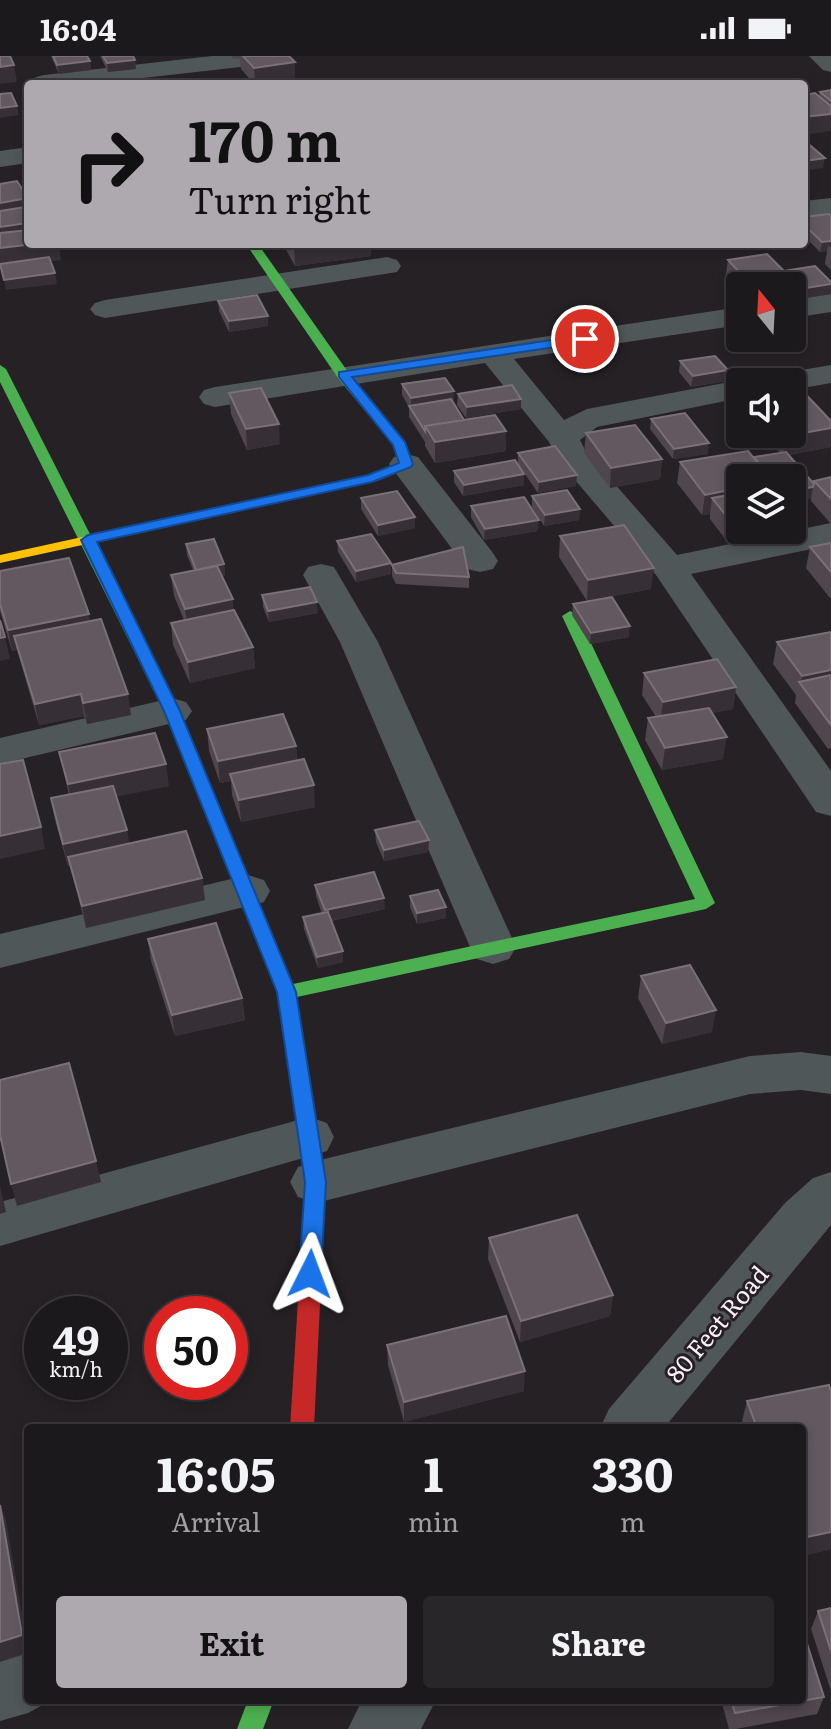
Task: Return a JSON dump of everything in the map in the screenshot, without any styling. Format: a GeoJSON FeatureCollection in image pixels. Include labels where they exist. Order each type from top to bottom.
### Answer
{"type":"FeatureCollection","features":[{"type":"Feature","properties":{"kind":"street"},"geometry":{"type":"LineString","coordinates":[[27,56],[43,80]]}},
{"type":"Feature","properties":{"kind":"street"},"geometry":{"type":"LineString","coordinates":[[71,80],[275,56]]}},
{"type":"Feature","properties":{"kind":"street"},"geometry":{"type":"LineString","coordinates":[[821,56],[831,65]]}},
{"type":"Feature","properties":{"kind":"street"},"geometry":{"type":"LineString","coordinates":[[0,159],[24,156]]}},
{"type":"Feature","properties":{"kind":"street"},"geometry":{"type":"LineString","coordinates":[[808,209],[831,206]]}},
{"type":"Feature","properties":{"kind":"street"},"geometry":{"type":"LineString","coordinates":[[255,248],[343,375],[400,444],[406,464],[480,561]]}},
{"type":"Feature","properties":{"kind":"street"},"geometry":{"type":"LineString","coordinates":[[105,309],[387,266]]}},
{"type":"Feature","properties":{"kind":"street"},"geometry":{"type":"LineString","coordinates":[[806,307],[831,303]]}},
{"type":"Feature","properties":{"kind":"street"},"geometry":{"type":"LineString","coordinates":[[215,397],[726,318]]}},
{"type":"Feature","properties":{"kind":"street"},"geometry":{"type":"LineString","coordinates":[[493,353],[564,440],[570,453],[669,568],[831,802]]}},
{"type":"Feature","properties":{"kind":"street"},"geometry":{"type":"LineString","coordinates":[[0,369],[172,711],[287,992],[312,1159],[302,1424]]}},
{"type":"Feature","properties":{"kind":"street"},"geometry":{"type":"LineString","coordinates":[[806,378],[831,374]]}},
{"type":"Feature","properties":{"kind":"street"},"geometry":{"type":"LineString","coordinates":[[564,440],[569,431],[587,419],[726,392]]}},
{"type":"Feature","properties":{"kind":"street"},"geometry":{"type":"LineString","coordinates":[[0,559],[372,478],[406,464]]}},
{"type":"Feature","properties":{"kind":"street"},"geometry":{"type":"LineString","coordinates":[[669,568],[831,534]]}},
{"type":"Feature","properties":{"kind":"street"},"geometry":{"type":"LineString","coordinates":[[321,575],[359,642],[493,947]]}},
{"type":"Feature","properties":{"kind":"street"},"geometry":{"type":"LineString","coordinates":[[287,992],[706,903],[570,616]]}},
{"type":"Feature","properties":{"kind":"street"},"geometry":{"type":"LineString","coordinates":[[0,751],[172,711]]}},
{"type":"Feature","properties":{"kind":"street"},"geometry":{"type":"LineString","coordinates":[[0,951],[248,891]]}},
{"type":"Feature","properties":{"kind":"street"},"geometry":{"type":"LineString","coordinates":[[0,1224],[312,1159],[750,1075],[801,1071],[831,1075]]}},
{"type":"Feature","properties":{"kind":"street","name":"80 Feet Road"},"geometry":{"type":"LineString","coordinates":[[632,1424],[817,1206],[831,1167]]}},
{"type":"Feature","properties":{"kind":"street"},"geometry":{"type":"LineString","coordinates":[[0,1689],[24,1682]]}},
{"type":"Feature","properties":{"kind":"street"},"geometry":{"type":"LineString","coordinates":[[250,1729],[259,1704]]}},
{"type":"Feature","properties":{"kind":"street"},"geometry":{"type":"LineString","coordinates":[[380,1729],[401,1704]]}},
{"type":"Feature","properties":{"kind":"building"},"geometry":{"type":"Polygon","coordinates":[[[0,56],[10,56],[14,65],[0,67],[0,56]]]}},
{"type":"Feature","properties":{"kind":"building"},"geometry":{"type":"Polygon","coordinates":[[[53,56],[87,56],[90,61],[57,65],[53,56]]]}},
{"type":"Feature","properties":{"kind":"building"},"geometry":{"type":"Polygon","coordinates":[[[103,56],[133,56],[135,60],[107,63],[103,56]]]}},
{"type":"Feature","properties":{"kind":"building"},"geometry":{"type":"Polygon","coordinates":[[[243,56],[289,56],[295,62],[254,68],[243,56]]]}},
{"type":"Feature","properties":{"kind":"building"},"geometry":{"type":"Polygon","coordinates":[[[831,90],[831,101],[820,92],[831,90]]]}},
{"type":"Feature","properties":{"kind":"building"},"geometry":{"type":"Polygon","coordinates":[[[11,93],[17,106],[0,108],[0,94],[11,93]]]}},
{"type":"Feature","properties":{"kind":"building"},"geometry":{"type":"Polygon","coordinates":[[[815,93],[831,106],[831,114],[808,117],[808,94],[815,93]]]}},
{"type":"Feature","properties":{"kind":"building"},"geometry":{"type":"Polygon","coordinates":[[[808,144],[825,158],[808,160],[808,144]]]}},
{"type":"Feature","properties":{"kind":"building"},"geometry":{"type":"Polygon","coordinates":[[[17,181],[24,192],[24,199],[0,203],[0,184],[17,181]]]}},
{"type":"Feature","properties":{"kind":"building"},"geometry":{"type":"Polygon","coordinates":[[[24,207],[24,224],[0,227],[0,211],[24,207]]]}},
{"type":"Feature","properties":{"kind":"building"},"geometry":{"type":"Polygon","coordinates":[[[831,216],[831,241],[822,242],[808,229],[808,217],[831,216]]]}},
{"type":"Feature","properties":{"kind":"building"},"geometry":{"type":"Polygon","coordinates":[[[24,230],[24,245],[0,248],[0,233],[24,230]]]}},
{"type":"Feature","properties":{"kind":"building"},"geometry":{"type":"Polygon","coordinates":[[[767,254],[785,272],[739,272],[728,260],[767,254]]]}},
{"type":"Feature","properties":{"kind":"building"},"geometry":{"type":"Polygon","coordinates":[[[49,257],[55,273],[4,280],[0,264],[49,257]]]}},
{"type":"Feature","properties":{"kind":"building"},"geometry":{"type":"Polygon","coordinates":[[[815,266],[831,284],[806,288],[806,272],[784,271],[815,266]]]}},
{"type":"Feature","properties":{"kind":"building"},"geometry":{"type":"Polygon","coordinates":[[[257,295],[268,316],[229,321],[218,301],[257,295]]]}},
{"type":"Feature","properties":{"kind":"building"},"geometry":{"type":"Polygon","coordinates":[[[715,356],[726,370],[693,376],[680,361],[715,356]]]}},
{"type":"Feature","properties":{"kind":"building"},"geometry":{"type":"Polygon","coordinates":[[[445,378],[454,391],[411,398],[402,384],[445,378]]]}},
{"type":"Feature","properties":{"kind":"building"},"geometry":{"type":"Polygon","coordinates":[[[512,385],[521,399],[467,407],[458,394],[512,385]]]}},
{"type":"Feature","properties":{"kind":"building"},"geometry":{"type":"Polygon","coordinates":[[[261,388],[279,424],[246,429],[229,393],[261,388]]]}},
{"type":"Feature","properties":{"kind":"building"},"geometry":{"type":"Polygon","coordinates":[[[806,395],[831,421],[831,428],[806,433],[806,395]]]}},
{"type":"Feature","properties":{"kind":"building"},"geometry":{"type":"Polygon","coordinates":[[[451,399],[464,420],[425,426],[425,431],[409,406],[451,399]]]}},
{"type":"Feature","properties":{"kind":"building"},"geometry":{"type":"Polygon","coordinates":[[[685,413],[709,443],[674,449],[651,419],[685,413]]]}},
{"type":"Feature","properties":{"kind":"building"},"geometry":{"type":"Polygon","coordinates":[[[495,415],[506,431],[435,442],[425,426],[495,415]]]}},
{"type":"Feature","properties":{"kind":"building"},"geometry":{"type":"Polygon","coordinates":[[[635,425],[662,459],[611,468],[586,433],[635,425]]]}},
{"type":"Feature","properties":{"kind":"building"},"geometry":{"type":"Polygon","coordinates":[[[555,446],[577,475],[539,482],[518,453],[555,446]]]}},
{"type":"Feature","properties":{"kind":"building"},"geometry":{"type":"Polygon","coordinates":[[[748,451],[759,464],[726,464],[726,491],[705,495],[680,462],[748,451]]]}},
{"type":"Feature","properties":{"kind":"building"},"geometry":{"type":"Polygon","coordinates":[[[786,452],[796,464],[760,464],[754,457],[786,452]]]}},
{"type":"Feature","properties":{"kind":"building"},"geometry":{"type":"Polygon","coordinates":[[[515,460],[524,474],[464,485],[454,471],[515,460]]]}},
{"type":"Feature","properties":{"kind":"building"},"geometry":{"type":"Polygon","coordinates":[[[806,475],[814,484],[806,488],[806,475]]]}},
{"type":"Feature","properties":{"kind":"building"},"geometry":{"type":"Polygon","coordinates":[[[831,477],[831,499],[814,481],[831,477]]]}},
{"type":"Feature","properties":{"kind":"building"},"geometry":{"type":"Polygon","coordinates":[[[567,490],[580,509],[545,515],[532,496],[567,490]]]}},
{"type":"Feature","properties":{"kind":"building"},"geometry":{"type":"Polygon","coordinates":[[[397,491],[415,517],[378,525],[361,498],[397,491]]]}},
{"type":"Feature","properties":{"kind":"building"},"geometry":{"type":"Polygon","coordinates":[[[726,496],[726,516],[712,498],[726,496]]]}},
{"type":"Feature","properties":{"kind":"building"},"geometry":{"type":"Polygon","coordinates":[[[524,497],[539,520],[485,529],[471,506],[524,497]]]}},
{"type":"Feature","properties":{"kind":"building"},"geometry":{"type":"Polygon","coordinates":[[[624,525],[654,568],[588,580],[560,536],[624,525]]]}},
{"type":"Feature","properties":{"kind":"building"},"geometry":{"type":"Polygon","coordinates":[[[371,534],[391,563],[356,571],[337,541],[371,534]]]}},
{"type":"Feature","properties":{"kind":"building"},"geometry":{"type":"Polygon","coordinates":[[[214,539],[224,564],[196,570],[186,544],[214,539]]]}},
{"type":"Feature","properties":{"kind":"building"},"geometry":{"type":"Polygon","coordinates":[[[831,543],[831,572],[810,547],[831,543]]]}},
{"type":"Feature","properties":{"kind":"building"},"geometry":{"type":"Polygon","coordinates":[[[463,547],[469,577],[396,573],[392,565],[463,547]]]}},
{"type":"Feature","properties":{"kind":"building"},"geometry":{"type":"Polygon","coordinates":[[[69,558],[89,614],[8,630],[0,604],[0,571],[69,558]]]}},
{"type":"Feature","properties":{"kind":"building"},"geometry":{"type":"Polygon","coordinates":[[[217,566],[233,599],[185,609],[171,575],[217,566]]]}},
{"type":"Feature","properties":{"kind":"building"},"geometry":{"type":"Polygon","coordinates":[[[310,587],[317,602],[268,611],[262,595],[310,587]]]}},
{"type":"Feature","properties":{"kind":"building"},"geometry":{"type":"Polygon","coordinates":[[[612,597],[630,626],[591,633],[573,604],[612,597]]]}},
{"type":"Feature","properties":{"kind":"building"},"geometry":{"type":"Polygon","coordinates":[[[234,610],[253,647],[188,662],[171,623],[234,610]]]}},
{"type":"Feature","properties":{"kind":"building"},"geometry":{"type":"Polygon","coordinates":[[[101,619],[128,694],[83,703],[81,694],[35,704],[14,636],[101,619]]]}},
{"type":"Feature","properties":{"kind":"building"},"geometry":{"type":"Polygon","coordinates":[[[0,620],[5,637],[0,638],[0,620]]]}},
{"type":"Feature","properties":{"kind":"building"},"geometry":{"type":"Polygon","coordinates":[[[831,632],[831,670],[802,676],[777,642],[831,632]]]}},
{"type":"Feature","properties":{"kind":"building"},"geometry":{"type":"Polygon","coordinates":[[[717,659],[736,687],[663,702],[644,673],[717,659]]]}},
{"type":"Feature","properties":{"kind":"building"},"geometry":{"type":"Polygon","coordinates":[[[831,675],[831,725],[799,682],[831,675]]]}},
{"type":"Feature","properties":{"kind":"building"},"geometry":{"type":"Polygon","coordinates":[[[709,708],[727,737],[665,748],[648,718],[709,708]]]}},
{"type":"Feature","properties":{"kind":"building"},"geometry":{"type":"Polygon","coordinates":[[[283,714],[296,746],[218,761],[207,729],[283,714]]]}},
{"type":"Feature","properties":{"kind":"building"},"geometry":{"type":"Polygon","coordinates":[[[155,733],[166,764],[68,784],[59,752],[155,733]]]}},
{"type":"Feature","properties":{"kind":"building"},"geometry":{"type":"Polygon","coordinates":[[[304,759],[314,785],[239,800],[230,774],[304,759]]]}},
{"type":"Feature","properties":{"kind":"building"},"geometry":{"type":"Polygon","coordinates":[[[23,760],[41,827],[0,836],[0,764],[23,760]]]}},
{"type":"Feature","properties":{"kind":"building"},"geometry":{"type":"Polygon","coordinates":[[[113,786],[127,830],[63,844],[51,798],[113,786]]]}},
{"type":"Feature","properties":{"kind":"building"},"geometry":{"type":"Polygon","coordinates":[[[419,821],[429,840],[384,850],[375,830],[419,821]]]}},
{"type":"Feature","properties":{"kind":"building"},"geometry":{"type":"Polygon","coordinates":[[[186,831],[202,878],[82,906],[68,857],[186,831]]]}},
{"type":"Feature","properties":{"kind":"building"},"geometry":{"type":"Polygon","coordinates":[[[374,872],[384,898],[325,910],[315,885],[374,872]]]}},
{"type":"Feature","properties":{"kind":"building"},"geometry":{"type":"Polygon","coordinates":[[[438,890],[446,907],[417,913],[410,896],[438,890]]]}},
{"type":"Feature","properties":{"kind":"building"},"geometry":{"type":"Polygon","coordinates":[[[328,912],[343,951],[317,957],[303,917],[328,912]]]}},
{"type":"Feature","properties":{"kind":"building"},"geometry":{"type":"Polygon","coordinates":[[[216,923],[242,998],[172,1015],[148,939],[216,923]]]}},
{"type":"Feature","properties":{"kind":"building"},"geometry":{"type":"Polygon","coordinates":[[[690,965],[716,1010],[666,1023],[641,976],[690,965]]]}},
{"type":"Feature","properties":{"kind":"building"},"geometry":{"type":"Polygon","coordinates":[[[69,1063],[96,1161],[11,1184],[0,1135],[0,1080],[69,1063]]]}},
{"type":"Feature","properties":{"kind":"building"},"geometry":{"type":"Polygon","coordinates":[[[577,1215],[613,1295],[521,1321],[489,1238],[577,1215]]]}},
{"type":"Feature","properties":{"kind":"building"},"geometry":{"type":"Polygon","coordinates":[[[506,1316],[525,1371],[404,1402],[387,1345],[506,1316]]]}},
{"type":"Feature","properties":{"kind":"building"},"geometry":{"type":"Polygon","coordinates":[[[829,1385],[831,1532],[806,1537],[806,1424],[756,1424],[747,1401],[829,1385]]]}},
{"type":"Feature","properties":{"kind":"building"},"geometry":{"type":"Polygon","coordinates":[[[0,1505],[22,1635],[0,1642],[0,1505]]]}},
{"type":"Feature","properties":{"kind":"building"},"geometry":{"type":"Polygon","coordinates":[[[831,1608],[831,1651],[818,1611],[831,1608]]]}},
{"type":"Feature","properties":{"kind":"building"},"geometry":{"type":"Polygon","coordinates":[[[806,1641],[824,1697],[806,1700],[806,1641]]]}},
{"type":"Feature","properties":{"kind":"building"},"geometry":{"type":"Polygon","coordinates":[[[732,1704],[785,1704],[735,1713],[732,1704]]]}},
{"type":"Feature","properties":{"kind":"traffic: fast"},"geometry":{"type":"LineString","coordinates":[[255,248],[343,375],[400,444],[406,464],[372,478],[297,494]]}},
{"type":"Feature","properties":{"kind":"traffic: fast"},"geometry":{"type":"LineString","coordinates":[[0,369],[172,711],[287,992],[316,1182],[310,1284]]}},
{"type":"Feature","properties":{"kind":"traffic: fast"},"geometry":{"type":"LineString","coordinates":[[287,992],[706,903],[570,616]]}},
{"type":"Feature","properties":{"kind":"traffic: fast"},"geometry":{"type":"LineString","coordinates":[[250,1729],[259,1704]]}},
{"type":"Feature","properties":{"kind":"traffic: slow"},"geometry":{"type":"LineString","coordinates":[[0,559],[297,494]]}},
{"type":"Feature","properties":{"kind":"traffic: jam"},"geometry":{"type":"LineString","coordinates":[[302,1424],[310,1284]]}},
{"type":"Feature","properties":{"kind":"route"},"geometry":{"type":"LineString","coordinates":[[310,1274],[316,1182],[287,992],[172,711],[88,540],[372,478],[406,464],[400,444],[343,375],[585,339]]}}]}
